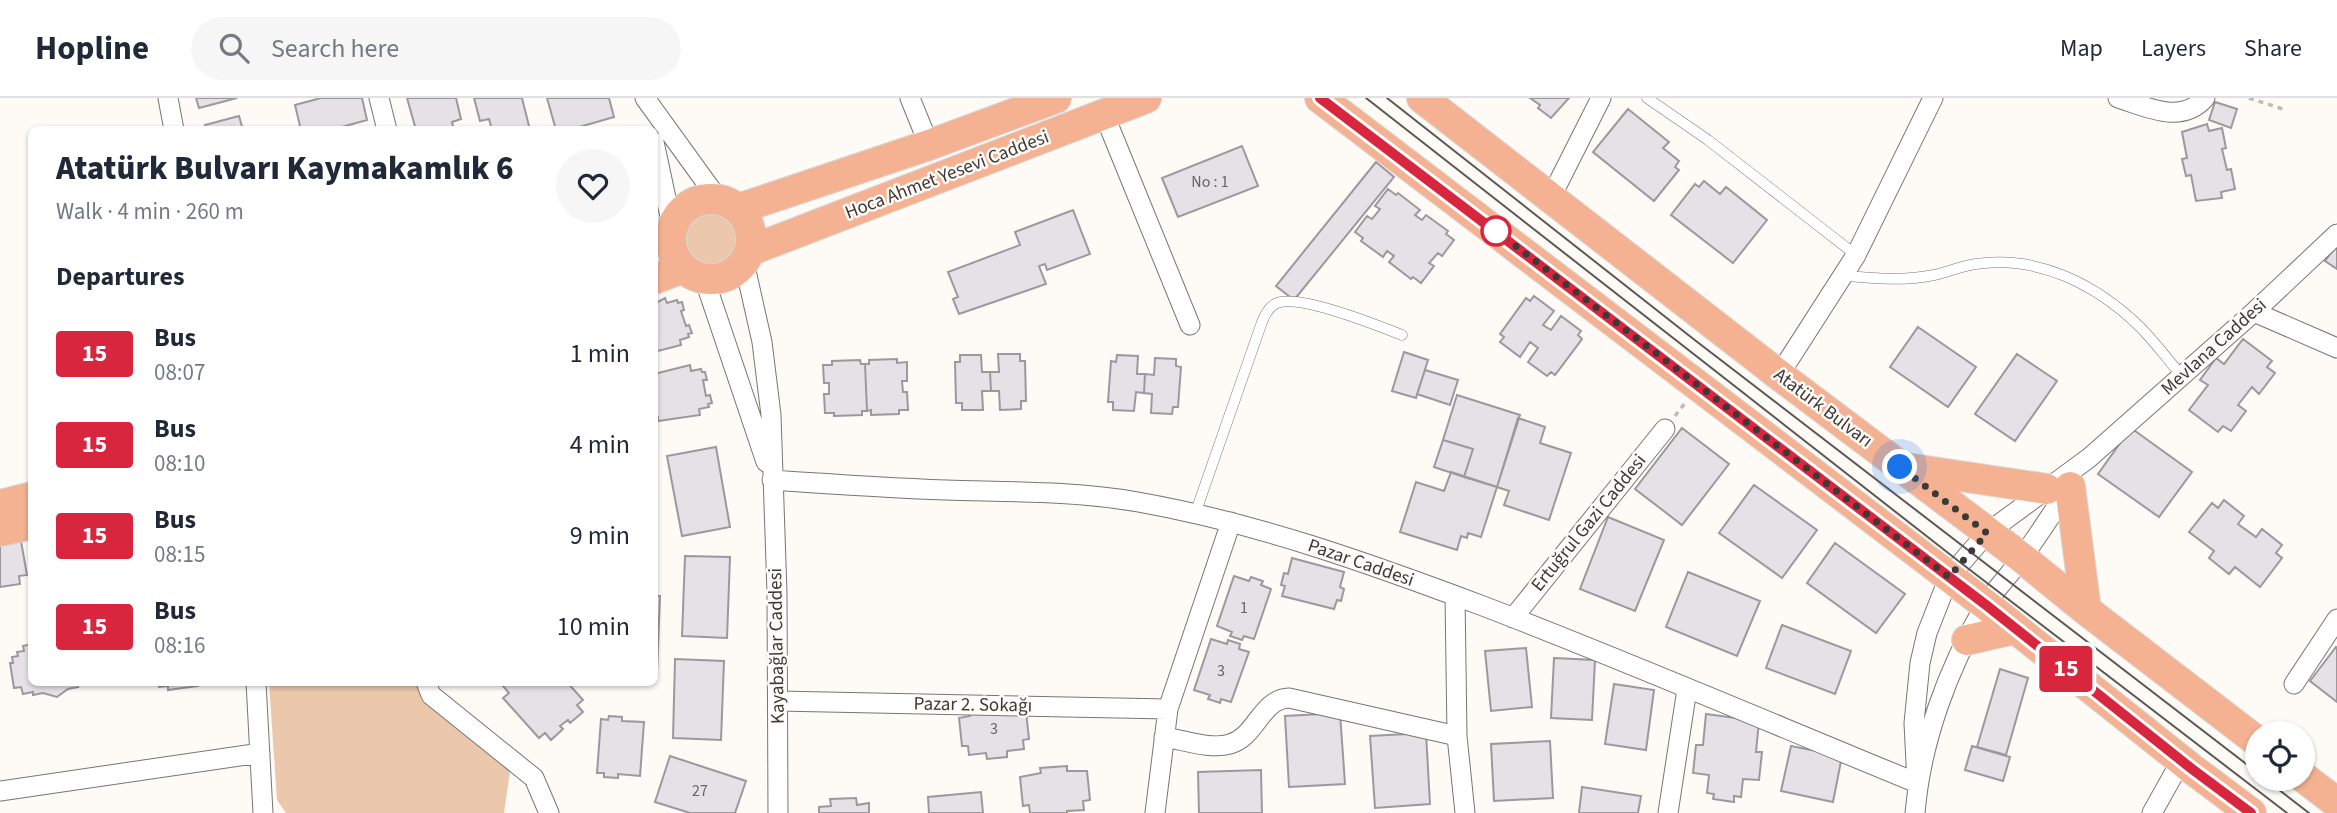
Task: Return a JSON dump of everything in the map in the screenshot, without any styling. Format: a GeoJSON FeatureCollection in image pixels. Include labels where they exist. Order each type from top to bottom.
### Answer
{"type":"FeatureCollection","features":[{"type":"Feature","properties":{"kind":"main road","name":"Hoca Ahmet Yesevi Caddesi"},"geometry":{"type":"LineString","coordinates":[[728,204],[929,145],[1056,98]]}},
{"type":"Feature","properties":{"kind":"main road","name":"Hoca Ahmet Yesevi Caddesi"},"geometry":{"type":"LineString","coordinates":[[746,257],[1146,98]]}},
{"type":"Feature","properties":{"kind":"main road"},"geometry":{"type":"LineString","coordinates":[[1320,98],[1986,605],[2181,761],[2251,813]]}},
{"type":"Feature","properties":{"kind":"main road","name":"Atatürk Bulvarı"},"geometry":{"type":"LineString","coordinates":[[1422,98],[2245,732]]}},
{"type":"Feature","properties":{"kind":"main road"},"geometry":{"type":"LineString","coordinates":[[658,278],[693,273],[715,279],[726,276],[746,257],[750,229],[728,204],[706,199],[685,207],[663,230],[671,249],[693,273]]}},
{"type":"Feature","properties":{"kind":"main road"},"geometry":{"type":"LineString","coordinates":[[1900,467],[2059,488],[2086,610]]}},
{"type":"Feature","properties":{"kind":"main road"},"geometry":{"type":"LineString","coordinates":[[0,505],[28,498]]}},
{"type":"Feature","properties":{"kind":"main road"},"geometry":{"type":"LineString","coordinates":[[0,531],[28,525]]}},
{"type":"Feature","properties":{"kind":"main road"},"geometry":{"type":"LineString","coordinates":[[1967,640],[2015,629]]}},
{"type":"Feature","properties":{"kind":"main road"},"geometry":{"type":"LineString","coordinates":[[2315,786],[2337,803]]}},
{"type":"Feature","properties":{"kind":"street"},"geometry":{"type":"LineString","coordinates":[[168,98],[173,126]]}},
{"type":"Feature","properties":{"kind":"street"},"geometry":{"type":"LineString","coordinates":[[379,98],[386,126]]}},
{"type":"Feature","properties":{"kind":"street"},"geometry":{"type":"LineString","coordinates":[[645,98],[651,126]]}},
{"type":"Feature","properties":{"kind":"street"},"geometry":{"type":"LineString","coordinates":[[645,98],[728,204]]}},
{"type":"Feature","properties":{"kind":"street"},"geometry":{"type":"LineString","coordinates":[[910,98],[929,145]]}},
{"type":"Feature","properties":{"kind":"street"},"geometry":{"type":"LineString","coordinates":[[1550,199],[1601,98]]}},
{"type":"Feature","properties":{"kind":"street"},"geometry":{"type":"LineString","coordinates":[[1779,375],[1856,255],[1933,98]]}},
{"type":"Feature","properties":{"kind":"street"},"geometry":{"type":"LineString","coordinates":[[2118,98],[2171,113],[2189,111],[2205,98]]}},
{"type":"Feature","properties":{"kind":"street"},"geometry":{"type":"LineString","coordinates":[[1104,114],[1189,325]]}},
{"type":"Feature","properties":{"kind":"street"},"geometry":{"type":"LineString","coordinates":[[658,181],[663,230]]}},
{"type":"Feature","properties":{"kind":"street","name":"Mevlana Caddesi"},"geometry":{"type":"LineString","coordinates":[[1917,783],[1914,723],[1920,663],[1927,633],[1949,577],[1987,533],[2059,488],[2337,234]]}},
{"type":"Feature","properties":{"kind":"street","name":"Kayabağlar Caddesi"},"geometry":{"type":"LineString","coordinates":[[746,257],[768,383],[777,568],[778,813]]}},
{"type":"Feature","properties":{"kind":"street","name":"Kayabağlar Caddesi"},"geometry":{"type":"LineString","coordinates":[[693,273],[772,480]]}},
{"type":"Feature","properties":{"kind":"street"},"geometry":{"type":"LineString","coordinates":[[2254,312],[2337,348]]}},
{"type":"Feature","properties":{"kind":"street","name":"Ertuğrul Gazi Caddesi"},"geometry":{"type":"LineString","coordinates":[[1513,618],[1665,429]]}},
{"type":"Feature","properties":{"kind":"street","name":"Pazar Caddesi"},"geometry":{"type":"LineString","coordinates":[[772,480],[1089,496],[1136,502],[1231,522],[1325,550],[1513,618],[1917,783]]}},
{"type":"Feature","properties":{"kind":"street","name":"Mevlana Caddesi"},"geometry":{"type":"LineString","coordinates":[[1917,783],[1937,711],[1967,640],[1986,605],[2022,558],[2059,488]]}},
{"type":"Feature","properties":{"kind":"street"},"geometry":{"type":"LineString","coordinates":[[1155,813],[1168,709],[1231,522]]}},
{"type":"Feature","properties":{"kind":"street"},"geometry":{"type":"LineString","coordinates":[[1455,596],[1457,736],[1465,813]]}},
{"type":"Feature","properties":{"kind":"street"},"geometry":{"type":"LineString","coordinates":[[2294,684],[2337,619]]}},
{"type":"Feature","properties":{"kind":"street"},"geometry":{"type":"LineString","coordinates":[[256,686],[264,813]]}},
{"type":"Feature","properties":{"kind":"street"},"geometry":{"type":"LineString","coordinates":[[428,686],[431,695],[534,778],[549,813]]}},
{"type":"Feature","properties":{"kind":"street"},"geometry":{"type":"LineString","coordinates":[[1668,813],[1686,689]]}},
{"type":"Feature","properties":{"kind":"street"},"geometry":{"type":"LineString","coordinates":[[1164,737],[1215,746],[1233,744],[1245,735],[1271,704],[1289,698],[1457,736]]}},
{"type":"Feature","properties":{"kind":"street","name":"Pazar 2. Sokağı"},"geometry":{"type":"LineString","coordinates":[[778,701],[1168,709]]}},
{"type":"Feature","properties":{"kind":"street"},"geometry":{"type":"LineString","coordinates":[[0,791],[260,753]]}},
{"type":"Feature","properties":{"kind":"street"},"geometry":{"type":"LineString","coordinates":[[2152,813],[2181,761]]}},
{"type":"Feature","properties":{"kind":"street"},"geometry":{"type":"LineString","coordinates":[[1915,813],[1917,783]]}},
{"type":"Feature","properties":{"kind":"street"},"geometry":{"type":"LineString","coordinates":[[2163,792],[2168,813]]}},
{"type":"Feature","properties":{"kind":"lane"},"geometry":{"type":"LineString","coordinates":[[1647,98],[1708,140],[1856,255]]}},
{"type":"Feature","properties":{"kind":"lane"},"geometry":{"type":"LineString","coordinates":[[1843,275],[1869,278],[1916,277],[2003,261],[2044,267],[2079,282],[2111,302],[2141,328],[2182,376]]}},
{"type":"Feature","properties":{"kind":"lane"},"geometry":{"type":"LineString","coordinates":[[1195,514],[1262,322],[1275,304],[1286,301],[1333,310],[1402,335]]}},
{"type":"Feature","properties":{"kind":"path"},"geometry":{"type":"LineString","coordinates":[[2249,98],[2286,110]]}},
{"type":"Feature","properties":{"kind":"path"},"geometry":{"type":"LineString","coordinates":[[1665,429],[1698,385]]}},
{"type":"Feature","properties":{"kind":"shaded area"},"geometry":{"type":"Polygon","coordinates":[[[711,214],[729,221],[736,239],[729,257],[711,264],[693,257],[686,239],[693,221],[711,214]]]}},
{"type":"Feature","properties":{"kind":"shaded area"},"geometry":{"type":"Polygon","coordinates":[[[269,686],[423,686],[504,754],[510,772],[504,813],[286,813],[277,800],[269,686]]]}},
{"type":"Feature","properties":{"kind":"building"},"geometry":{"type":"Polygon","coordinates":[[[196,98],[237,98],[199,108],[196,98]]]}},
{"type":"Feature","properties":{"kind":"building"},"geometry":{"type":"Polygon","coordinates":[[[321,98],[362,98],[367,120],[345,126],[300,126],[295,105],[321,98]]]}},
{"type":"Feature","properties":{"kind":"building"},"geometry":{"type":"Polygon","coordinates":[[[407,98],[456,98],[461,119],[452,122],[453,126],[415,126],[407,98]]]}},
{"type":"Feature","properties":{"kind":"building"},"geometry":{"type":"Polygon","coordinates":[[[474,98],[522,98],[529,126],[491,126],[489,119],[480,121],[474,98]]]}},
{"type":"Feature","properties":{"kind":"building"},"geometry":{"type":"Polygon","coordinates":[[[547,98],[609,98],[614,117],[583,126],[555,126],[547,98]]]}},
{"type":"Feature","properties":{"kind":"building"},"geometry":{"type":"Polygon","coordinates":[[[1530,98],[1569,98],[1551,118],[1530,98]]]}},
{"type":"Feature","properties":{"kind":"building"},"geometry":{"type":"Polygon","coordinates":[[[2215,102],[2237,109],[2231,128],[2209,120],[2215,102]]]}},
{"type":"Feature","properties":{"kind":"building"},"geometry":{"type":"Polygon","coordinates":[[[1628,109],[1669,142],[1663,148],[1679,161],[1675,167],[1679,170],[1654,201],[1593,152],[1628,109]]]}},
{"type":"Feature","properties":{"kind":"building"},"geometry":{"type":"Polygon","coordinates":[[[239,116],[242,126],[205,126],[239,116]]]}},
{"type":"Feature","properties":{"kind":"building"},"geometry":{"type":"Polygon","coordinates":[[[2207,124],[2209,131],[2222,128],[2226,148],[2222,149],[2227,170],[2231,169],[2235,189],[2221,192],[2222,198],[2196,201],[2191,175],[2186,176],[2182,159],[2187,158],[2182,132],[2207,124]]]}},
{"type":"Feature","properties":{"kind":"building"},"geometry":{"type":"Polygon","coordinates":[[[1242,146],[1258,186],[1178,217],[1162,178],[1242,146]]]}},
{"type":"Feature","properties":{"kind":"building"},"geometry":{"type":"Polygon","coordinates":[[[1376,162],[1394,177],[1294,300],[1276,286],[1376,162]]]}},
{"type":"Feature","properties":{"kind":"building"},"geometry":{"type":"Polygon","coordinates":[[[1704,181],[1720,194],[1726,187],[1767,220],[1733,263],[1671,215],[1695,184],[1699,187],[1704,181]]]}},
{"type":"Feature","properties":{"kind":"building"},"geometry":{"type":"Polygon","coordinates":[[[1388,189],[1396,195],[1398,193],[1420,210],[1415,215],[1422,220],[1426,215],[1448,231],[1446,234],[1454,240],[1442,256],[1438,253],[1429,263],[1434,266],[1421,283],[1413,277],[1411,279],[1389,262],[1394,256],[1387,251],[1383,257],[1361,241],[1363,238],[1355,232],[1367,216],[1372,219],[1380,209],[1375,206],[1388,189]]]}},
{"type":"Feature","properties":{"kind":"building"},"geometry":{"type":"Polygon","coordinates":[[[1073,210],[1090,254],[1047,270],[1045,264],[1039,266],[1046,284],[959,314],[953,299],[958,297],[948,272],[1020,245],[1015,232],[1073,210]]]}},
{"type":"Feature","properties":{"kind":"building"},"geometry":{"type":"Polygon","coordinates":[[[2337,245],[2337,269],[2325,261],[2337,245]]]}},
{"type":"Feature","properties":{"kind":"building"},"geometry":{"type":"Polygon","coordinates":[[[1534,296],[1554,311],[1543,325],[1551,330],[1561,316],[1581,331],[1578,335],[1582,339],[1555,375],[1551,372],[1547,376],[1528,362],[1538,348],[1530,342],[1520,357],[1500,342],[1504,337],[1500,334],[1526,298],[1530,301],[1534,296]]]}},
{"type":"Feature","properties":{"kind":"building"},"geometry":{"type":"Polygon","coordinates":[[[665,298],[667,303],[677,300],[678,303],[682,302],[684,310],[681,311],[686,326],[689,325],[692,333],[680,340],[681,345],[658,351],[658,302],[665,298]]]}},
{"type":"Feature","properties":{"kind":"building"},"geometry":{"type":"Polygon","coordinates":[[[1918,327],[1976,367],[1948,407],[1890,367],[1918,327]]]}},
{"type":"Feature","properties":{"kind":"building"},"geometry":{"type":"Polygon","coordinates":[[[2243,339],[2272,361],[2267,367],[2275,373],[2259,394],[2252,387],[2238,405],[2246,411],[2231,431],[2223,426],[2218,432],[2189,410],[2208,385],[2200,380],[2216,358],[2224,364],[2243,339]]]}},
{"type":"Feature","properties":{"kind":"building"},"geometry":{"type":"Polygon","coordinates":[[[1404,352],[1428,360],[1416,398],[1392,391],[1404,352]]]}},
{"type":"Feature","properties":{"kind":"building"},"geometry":{"type":"Polygon","coordinates":[[[998,354],[1020,354],[1020,361],[1025,361],[1026,401],[1021,401],[1021,409],[1000,410],[999,391],[991,391],[990,372],[999,372],[998,354]]]}},
{"type":"Feature","properties":{"kind":"building"},"geometry":{"type":"Polygon","coordinates":[[[2017,354],[2057,381],[2015,441],[1975,414],[2017,354]]]}},
{"type":"Feature","properties":{"kind":"building"},"geometry":{"type":"Polygon","coordinates":[[[960,355],[981,355],[982,372],[990,372],[991,391],[982,391],[983,410],[962,410],[962,403],[956,403],[955,362],[960,362],[960,355]]]}},
{"type":"Feature","properties":{"kind":"building"},"geometry":{"type":"Polygon","coordinates":[[[1117,355],[1138,356],[1137,374],[1145,374],[1144,393],[1136,392],[1134,411],[1113,410],[1113,402],[1108,402],[1111,361],[1116,362],[1117,355]]]}},
{"type":"Feature","properties":{"kind":"building"},"geometry":{"type":"Polygon","coordinates":[[[1155,358],[1176,359],[1176,366],[1181,367],[1178,407],[1173,407],[1172,414],[1151,413],[1152,394],[1144,393],[1145,374],[1154,375],[1155,358]]]}},
{"type":"Feature","properties":{"kind":"building"},"geometry":{"type":"Polygon","coordinates":[[[897,359],[897,363],[907,362],[907,381],[902,381],[903,392],[907,392],[908,410],[899,410],[899,414],[871,415],[871,410],[867,411],[865,364],[869,364],[869,360],[897,359]]]}},
{"type":"Feature","properties":{"kind":"building"},"geometry":{"type":"Polygon","coordinates":[[[860,360],[861,364],[865,364],[867,411],[862,411],[862,415],[834,416],[834,413],[825,413],[824,394],[829,394],[829,383],[824,383],[823,365],[832,365],[832,361],[860,360]]]}},
{"type":"Feature","properties":{"kind":"building"},"geometry":{"type":"Polygon","coordinates":[[[690,365],[691,371],[701,369],[707,380],[703,380],[706,396],[710,395],[712,403],[708,404],[709,407],[699,409],[700,415],[658,421],[658,373],[690,365]]]}},
{"type":"Feature","properties":{"kind":"building"},"geometry":{"type":"Polygon","coordinates":[[[1425,370],[1458,380],[1450,405],[1417,394],[1425,370]]]}},
{"type":"Feature","properties":{"kind":"building"},"geometry":{"type":"Polygon","coordinates":[[[1457,395],[1520,415],[1497,487],[1464,477],[1473,449],[1443,440],[1457,395]]]}},
{"type":"Feature","properties":{"kind":"building"},"geometry":{"type":"Polygon","coordinates":[[[1518,418],[1545,427],[1540,443],[1571,453],[1549,520],[1504,505],[1509,491],[1497,487],[1518,418]]]}},
{"type":"Feature","properties":{"kind":"building"},"geometry":{"type":"Polygon","coordinates":[[[1682,428],[1729,464],[1682,525],[1635,489],[1682,428]]]}},
{"type":"Feature","properties":{"kind":"building"},"geometry":{"type":"Polygon","coordinates":[[[2131,428],[2192,472],[2159,517],[2098,474],[2131,428]]]}},
{"type":"Feature","properties":{"kind":"building"},"geometry":{"type":"Polygon","coordinates":[[[1443,440],[1473,449],[1464,477],[1434,467],[1443,440]]]}},
{"type":"Feature","properties":{"kind":"building"},"geometry":{"type":"Polygon","coordinates":[[[716,447],[730,527],[682,536],[667,456],[716,447]]]}},
{"type":"Feature","properties":{"kind":"building"},"geometry":{"type":"Polygon","coordinates":[[[1451,472],[1497,487],[1481,537],[1468,533],[1467,538],[1461,536],[1457,550],[1400,532],[1416,482],[1444,491],[1451,472]]]}},
{"type":"Feature","properties":{"kind":"building"},"geometry":{"type":"Polygon","coordinates":[[[1754,485],[1817,530],[1782,578],[1719,533],[1754,485]]]}},
{"type":"Feature","properties":{"kind":"building"},"geometry":{"type":"Polygon","coordinates":[[[2224,500],[2244,516],[2238,524],[2256,537],[2262,529],[2282,545],[2276,553],[2282,558],[2260,587],[2235,567],[2229,574],[2209,558],[2214,551],[2189,532],[2212,503],[2218,508],[2224,500]]]}},
{"type":"Feature","properties":{"kind":"building"},"geometry":{"type":"Polygon","coordinates":[[[1608,517],[1664,540],[1635,611],[1580,589],[1608,517]]]}},
{"type":"Feature","properties":{"kind":"building"},"geometry":{"type":"Polygon","coordinates":[[[0,535],[21,541],[27,575],[19,576],[20,584],[0,587],[0,535]]]}},
{"type":"Feature","properties":{"kind":"building"},"geometry":{"type":"Polygon","coordinates":[[[1835,543],[1905,594],[1876,633],[1807,583],[1835,543]]]}},
{"type":"Feature","properties":{"kind":"building"},"geometry":{"type":"Polygon","coordinates":[[[685,556],[730,557],[727,638],[682,636],[685,556]]]}},
{"type":"Feature","properties":{"kind":"building"},"geometry":{"type":"Polygon","coordinates":[[[1292,558],[1344,572],[1340,587],[1344,589],[1341,601],[1337,600],[1334,609],[1282,596],[1285,586],[1281,585],[1284,573],[1288,574],[1292,558]]]}},
{"type":"Feature","properties":{"kind":"building"},"geometry":{"type":"Polygon","coordinates":[[[1688,572],[1760,601],[1737,656],[1666,627],[1688,572]]]}},
{"type":"Feature","properties":{"kind":"building"},"geometry":{"type":"Polygon","coordinates":[[[1234,576],[1249,581],[1251,577],[1263,581],[1261,585],[1271,589],[1254,639],[1244,636],[1242,640],[1230,636],[1232,632],[1217,626],[1234,576]]]}},
{"type":"Feature","properties":{"kind":"building"},"geometry":{"type":"Polygon","coordinates":[[[658,596],[660,596],[658,647],[658,596]]]}},
{"type":"Feature","properties":{"kind":"building"},"geometry":{"type":"Polygon","coordinates":[[[1782,625],[1851,651],[1835,694],[1766,668],[1782,625]]]}},
{"type":"Feature","properties":{"kind":"building"},"geometry":{"type":"Polygon","coordinates":[[[1211,639],[1227,644],[1228,640],[1240,644],[1239,649],[1249,652],[1231,702],[1221,699],[1220,703],[1208,699],[1210,695],[1194,690],[1211,639]]]}},
{"type":"Feature","properties":{"kind":"building"},"geometry":{"type":"Polygon","coordinates":[[[28,645],[28,686],[78,687],[68,689],[57,697],[43,693],[33,695],[33,692],[23,694],[21,687],[14,688],[10,663],[13,663],[12,657],[18,656],[17,652],[24,651],[23,646],[28,645]]]}},
{"type":"Feature","properties":{"kind":"building"},"geometry":{"type":"Polygon","coordinates":[[[1526,648],[1532,707],[1491,711],[1485,651],[1526,648]]]}},
{"type":"Feature","properties":{"kind":"building"},"geometry":{"type":"Polygon","coordinates":[[[2337,648],[2337,702],[2310,681],[2337,648]]]}},
{"type":"Feature","properties":{"kind":"building"},"geometry":{"type":"Polygon","coordinates":[[[1554,658],[1595,660],[1592,720],[1551,718],[1554,658]]]}},
{"type":"Feature","properties":{"kind":"building"},"geometry":{"type":"Polygon","coordinates":[[[675,659],[724,661],[721,740],[673,738],[675,659]]]}},
{"type":"Feature","properties":{"kind":"building"},"geometry":{"type":"Polygon","coordinates":[[[2000,669],[2028,678],[2006,755],[1977,747],[2000,669]]]}},
{"type":"Feature","properties":{"kind":"building"},"geometry":{"type":"Polygon","coordinates":[[[1614,684],[1654,690],[1646,750],[1605,744],[1614,684]]]}},
{"type":"Feature","properties":{"kind":"building"},"geometry":{"type":"Polygon","coordinates":[[[168,686],[198,686],[168,690],[168,686]]]}},
{"type":"Feature","properties":{"kind":"building"},"geometry":{"type":"Polygon","coordinates":[[[503,686],[571,686],[583,700],[577,705],[583,712],[570,723],[568,720],[560,726],[563,729],[551,740],[545,733],[539,738],[503,698],[509,693],[503,686]]]}},
{"type":"Feature","properties":{"kind":"building"},"geometry":{"type":"Polygon","coordinates":[[[1026,711],[1029,739],[1023,740],[1024,749],[1007,751],[1007,757],[987,759],[986,753],[969,755],[968,746],[962,746],[959,718],[970,714],[1026,711]]]}},
{"type":"Feature","properties":{"kind":"building"},"geometry":{"type":"Polygon","coordinates":[[[1340,713],[1345,784],[1289,787],[1285,716],[1340,713]]]}},
{"type":"Feature","properties":{"kind":"building"},"geometry":{"type":"Polygon","coordinates":[[[1706,714],[1759,721],[1756,752],[1762,752],[1759,780],[1743,779],[1741,797],[1734,796],[1734,802],[1713,799],[1714,794],[1707,793],[1709,775],[1693,773],[1696,745],[1703,745],[1706,714]]]}},
{"type":"Feature","properties":{"kind":"building"},"geometry":{"type":"Polygon","coordinates":[[[609,716],[622,717],[622,721],[644,722],[640,776],[618,774],[618,778],[604,777],[604,773],[597,773],[601,719],[608,720],[609,716]]]}},
{"type":"Feature","properties":{"kind":"building"},"geometry":{"type":"Polygon","coordinates":[[[1426,733],[1430,804],[1375,808],[1370,736],[1426,733]]]}},
{"type":"Feature","properties":{"kind":"building"},"geometry":{"type":"Polygon","coordinates":[[[1550,741],[1553,798],[1494,801],[1491,744],[1550,741]]]}},
{"type":"Feature","properties":{"kind":"building"},"geometry":{"type":"Polygon","coordinates":[[[1791,746],[1842,756],[1833,802],[1781,791],[1791,746]]]}},
{"type":"Feature","properties":{"kind":"building"},"geometry":{"type":"Polygon","coordinates":[[[1972,746],[2010,757],[2003,781],[1965,770],[1972,746]]]}},
{"type":"Feature","properties":{"kind":"building"},"geometry":{"type":"Polygon","coordinates":[[[670,756],[746,781],[735,813],[690,813],[655,802],[670,756]]]}},
{"type":"Feature","properties":{"kind":"building"},"geometry":{"type":"Polygon","coordinates":[[[1067,766],[1067,771],[1087,771],[1090,800],[1083,801],[1084,810],[1030,813],[1029,805],[1023,806],[1020,777],[1041,773],[1040,768],[1067,766]]]}},
{"type":"Feature","properties":{"kind":"building"},"geometry":{"type":"Polygon","coordinates":[[[1261,770],[1262,813],[1199,813],[1198,772],[1261,770]]]}},
{"type":"Feature","properties":{"kind":"building"},"geometry":{"type":"Polygon","coordinates":[[[1582,787],[1641,796],[1638,813],[1579,813],[1582,787]]]}},
{"type":"Feature","properties":{"kind":"building"},"geometry":{"type":"Polygon","coordinates":[[[981,792],[983,813],[929,813],[928,797],[981,792]]]}},
{"type":"Feature","properties":{"kind":"building"},"geometry":{"type":"Polygon","coordinates":[[[856,798],[857,805],[869,803],[869,813],[819,813],[819,807],[831,806],[830,799],[856,798]]]}},
{"type":"Feature","properties":{"kind":"tram line"},"geometry":{"type":"LineString","coordinates":[[1366,98],[1961,563],[2287,813]]}},
{"type":"Feature","properties":{"kind":"tram line"},"geometry":{"type":"LineString","coordinates":[[1387,98],[1696,341],[2245,763]]}},
{"type":"Feature","properties":{"kind":"tram line"},"geometry":{"type":"LineString","coordinates":[[2281,791],[2309,813]]}},
{"type":"Feature","properties":{"kind":"bus line","name":"15"},"geometry":{"type":"LineString","coordinates":[[1320,98],[1986,605],[2251,813]]}},
{"type":"Feature","properties":{"kind":"route"},"geometry":{"type":"LineString","coordinates":[[1496,231],[1949,577],[1987,533],[1900,467]]}}]}
